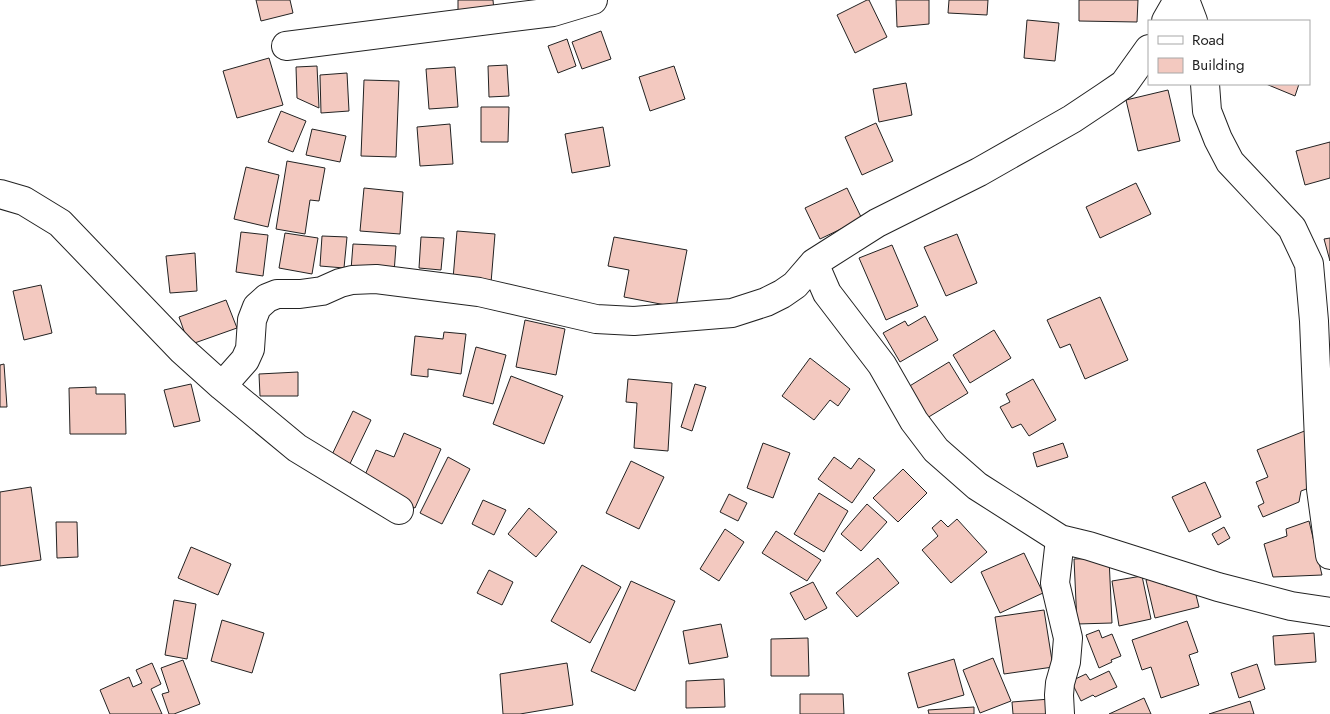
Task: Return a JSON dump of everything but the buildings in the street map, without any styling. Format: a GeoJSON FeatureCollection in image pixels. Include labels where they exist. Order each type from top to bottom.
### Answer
{"type":"FeatureCollection","features":[{"type":"Feature","properties":{"kind":"street"},"geometry":{"type":"LineString","coordinates":[[286,46],[553,12],[593,0]]}},
{"type":"Feature","properties":{"kind":"street"},"geometry":{"type":"LineString","coordinates":[[1167,20],[1178,0]]}},
{"type":"Feature","properties":{"kind":"street"},"geometry":{"type":"LineString","coordinates":[[1185,0],[1193,20]]}},
{"type":"Feature","properties":{"kind":"street"},"geometry":{"type":"LineString","coordinates":[[222,386],[245,360],[250,349],[252,320],[257,307],[267,298],[276,294],[300,294],[322,290],[352,280],[376,279],[479,292],[596,319],[634,321],[732,313],[766,302],[795,285],[814,263],[877,223],[979,172],[1072,119],[1124,84],[1148,50]]}},
{"type":"Feature","properties":{"kind":"street"},"geometry":{"type":"LineString","coordinates":[[1205,85],[1207,112],[1230,162],[1292,228],[1309,264],[1314,321],[1321,489],[1330,556]]}},
{"type":"Feature","properties":{"kind":"street"},"geometry":{"type":"LineString","coordinates":[[0,194],[24,201],[60,223],[182,350],[222,386],[297,448],[398,510]]}},
{"type":"Feature","properties":{"kind":"street"},"geometry":{"type":"LineString","coordinates":[[814,263],[827,293],[882,365],[914,421],[936,450],[977,486],[1060,539],[1089,546],[1218,587],[1291,606],[1330,612]]}},
{"type":"Feature","properties":{"kind":"street"},"geometry":{"type":"LineString","coordinates":[[1060,539],[1055,582],[1068,638],[1066,662],[1059,695],[1060,714]]}}]}
